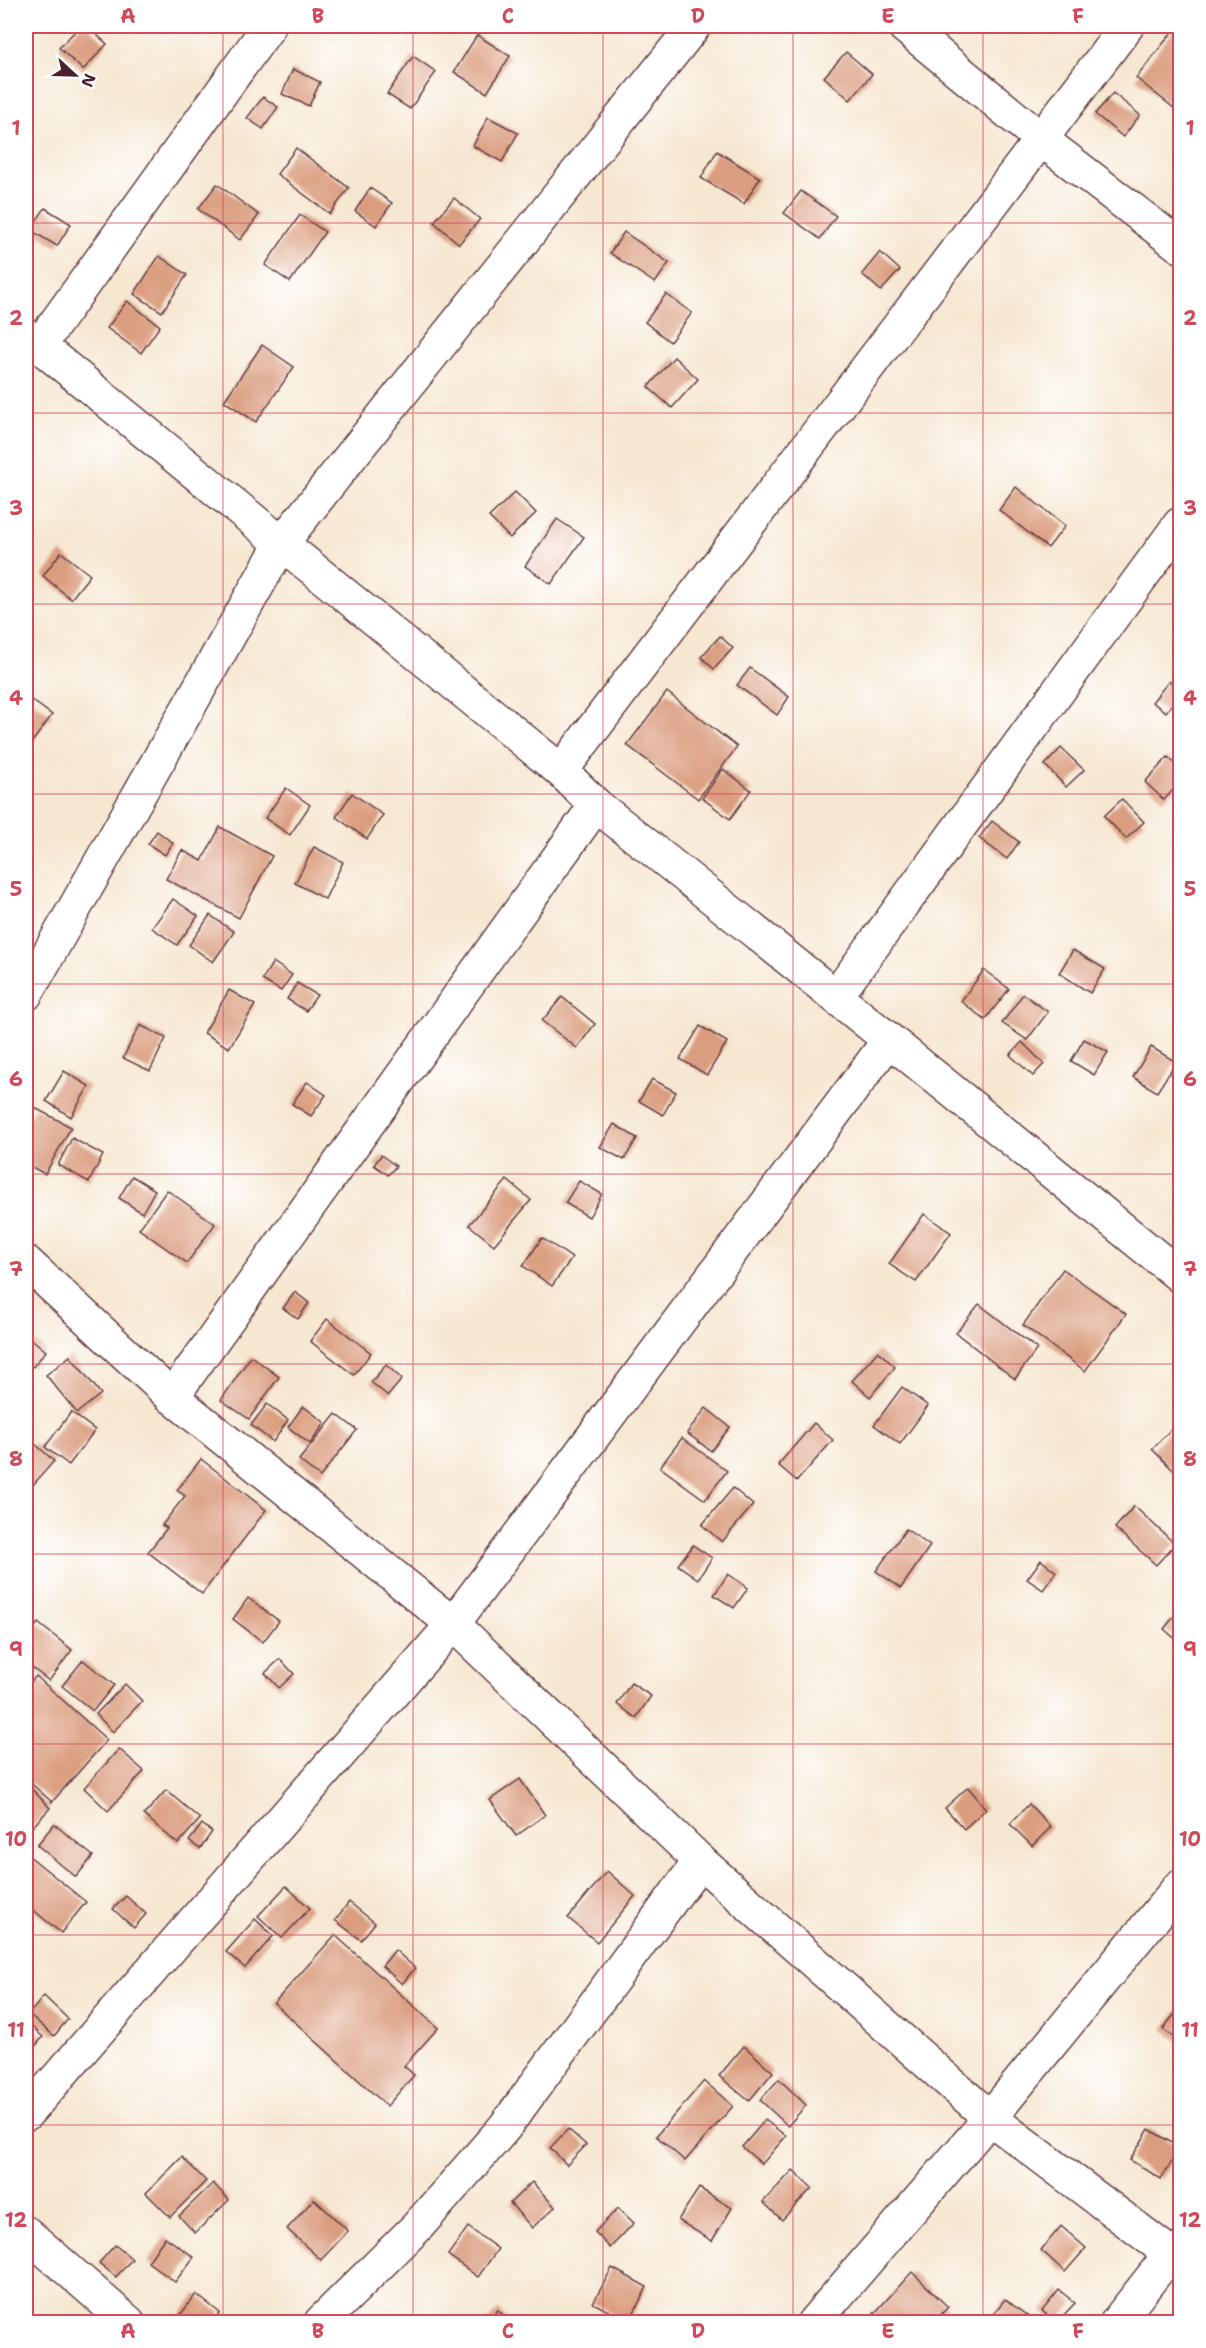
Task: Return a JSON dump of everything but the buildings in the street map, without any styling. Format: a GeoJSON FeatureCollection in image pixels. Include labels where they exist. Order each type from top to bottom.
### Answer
{"type":"FeatureCollection","features":[{"type":"Feature","properties":{"kind":"street"},"geometry":{"type":"LineString","coordinates":[[269,26],[32,340],[561,771],[596,805],[837,995],[889,1040],[1180,1275]]}},
{"type":"Feature","properties":{"kind":"street"},"geometry":{"type":"LineString","coordinates":[[26,994],[281,544],[694,26]]}},
{"type":"Feature","properties":{"kind":"street"},"geometry":{"type":"LineString","coordinates":[[904,26],[1042,140],[1180,246]]}},
{"type":"Feature","properties":{"kind":"street"},"geometry":{"type":"LineString","coordinates":[[561,771],[1127,26]]}},
{"type":"Feature","properties":{"kind":"street"},"geometry":{"type":"LineString","coordinates":[[837,995],[1180,524]]}},
{"type":"Feature","properties":{"kind":"street"},"geometry":{"type":"LineString","coordinates":[[172,1397],[596,805]]}},
{"type":"Feature","properties":{"kind":"street"},"geometry":{"type":"LineString","coordinates":[[26,2114],[453,1624],[889,1040]]}},
{"type":"Feature","properties":{"kind":"street"},"geometry":{"type":"LineString","coordinates":[[26,1262],[172,1397],[453,1624],[700,1861],[990,2118],[1176,2257],[1117,2322]]}},
{"type":"Feature","properties":{"kind":"street"},"geometry":{"type":"LineString","coordinates":[[321,2322],[417,2227],[504,2128],[700,1861]]}},
{"type":"Feature","properties":{"kind":"street"},"geometry":{"type":"LineString","coordinates":[[813,2322],[990,2118],[1180,1886]]}},
{"type":"Feature","properties":{"kind":"street"},"geometry":{"type":"LineString","coordinates":[[26,2234],[128,2322]]}}]}
